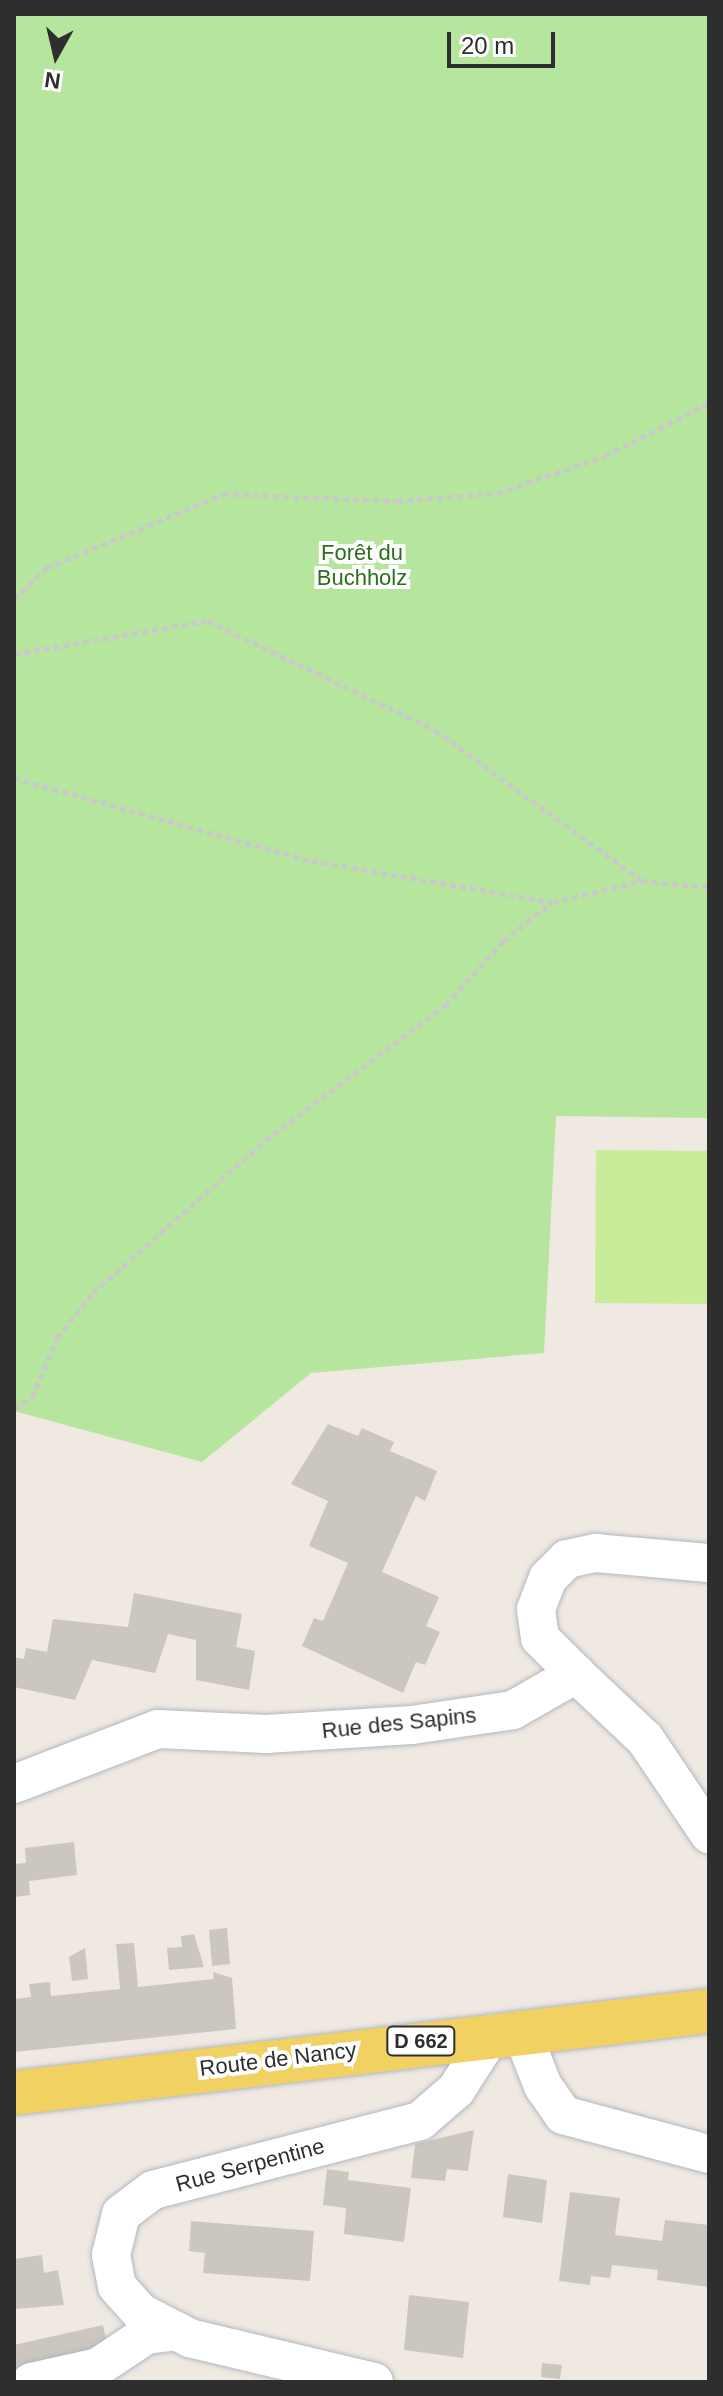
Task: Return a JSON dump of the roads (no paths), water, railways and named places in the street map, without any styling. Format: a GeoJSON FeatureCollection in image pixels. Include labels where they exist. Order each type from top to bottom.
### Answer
{"type":"FeatureCollection","features":[{"type":"Feature","properties":{"kind":"main road","name":"Route de Nancy"},"geometry":{"type":"LineString","coordinates":[[505,2044],[709,2011]]}},
{"type":"Feature","properties":{"kind":"main road","name":"Route de Nancy"},"geometry":{"type":"LineString","coordinates":[[14,2093],[134,2081],[222,2064],[505,2044],[709,2035]]}},
{"type":"Feature","properties":{"kind":"street"},"geometry":{"type":"LineString","coordinates":[[709,1563],[596,1553],[567,1559],[548,1578],[536,1609],[540,1638],[645,1739],[709,1834]]}},
{"type":"Feature","properties":{"kind":"street","name":"Rue des Sapins"},"geometry":{"type":"LineString","coordinates":[[14,1784],[158,1729],[266,1734],[412,1725],[513,1710],[576,1674]]}},
{"type":"Feature","properties":{"kind":"street"},"geometry":{"type":"LineString","coordinates":[[505,2044],[563,2115],[709,2154]]}},
{"type":"Feature","properties":{"kind":"street","name":"Rue Serpentine"},"geometry":{"type":"LineString","coordinates":[[374,2382],[177,2331],[141,2313],[117,2286],[111,2255],[121,2214],[153,2190],[420,2121],[505,2044]]}},
{"type":"Feature","properties":{"kind":"street","name":"Rue Serpentine"},"geometry":{"type":"LineString","coordinates":[[31,2382],[107,2364],[146,2335],[177,2331]]}},
{"type":"Feature","properties":{"kind":"park label","name":"Forêt du Buchholz"},"geometry":{"type":"Point","coordinates":[362,564]}}]}
